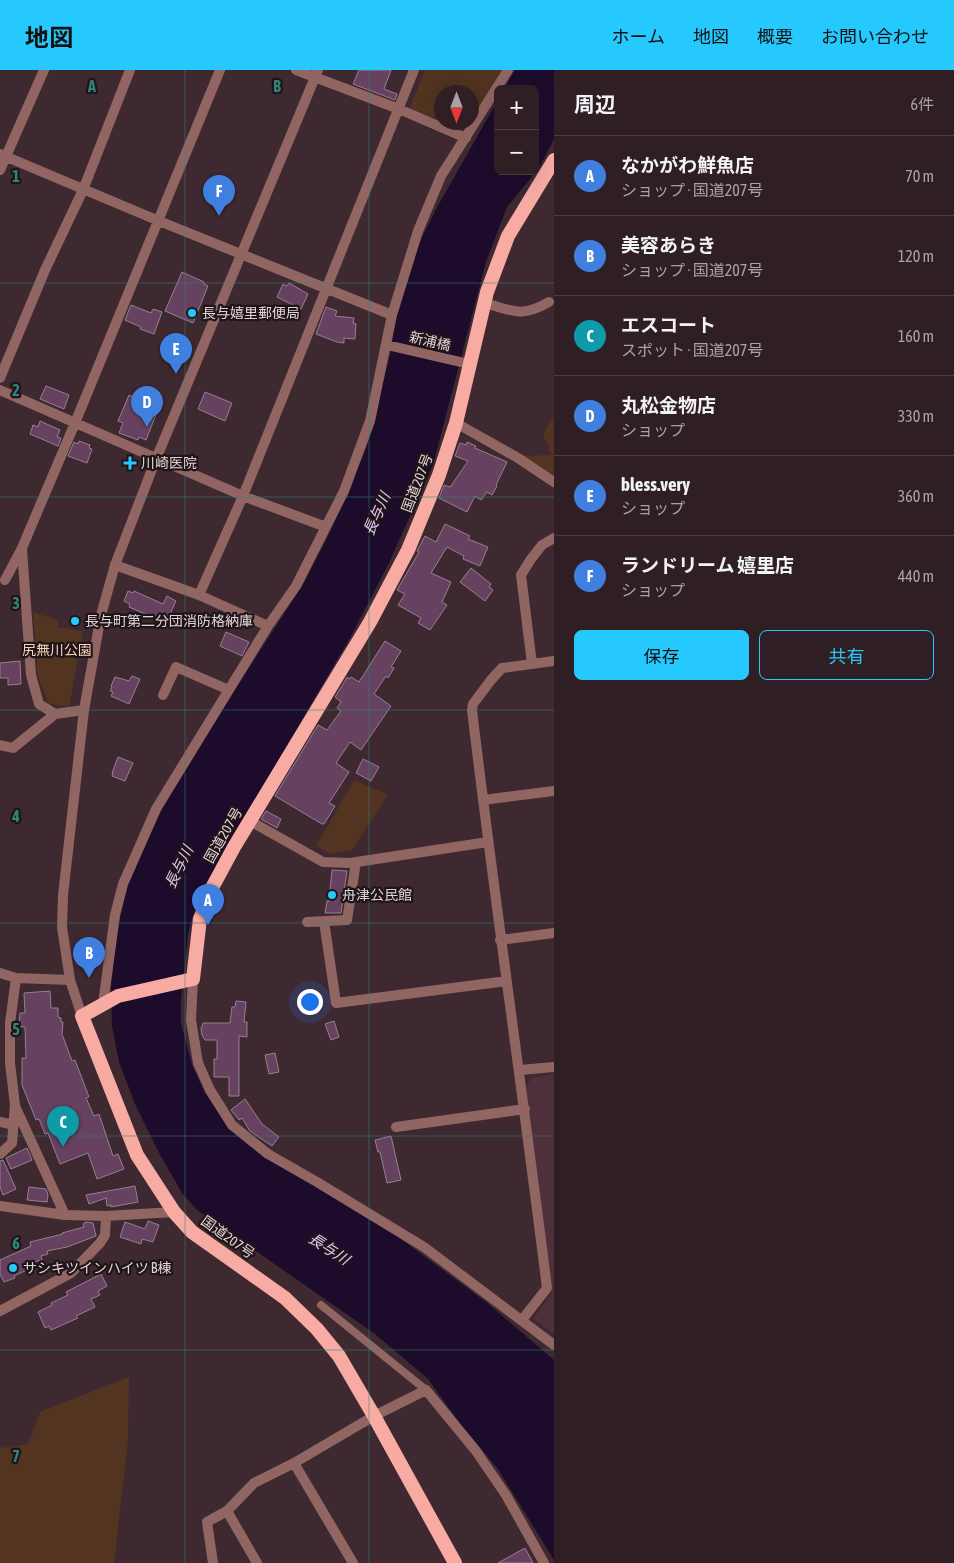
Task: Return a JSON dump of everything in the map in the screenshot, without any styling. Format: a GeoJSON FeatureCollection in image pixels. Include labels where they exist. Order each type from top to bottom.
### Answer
{"type":"FeatureCollection","features":[{"type":"Feature","properties":{"kind":"highway","name":"国道207号"},"geometry":{"type":"LineString","coordinates":[[190,980],[200,919],[213,886],[319,704],[370,622],[408,550],[439,475],[456,423],[466,363],[508,236],[554,160]]}},
{"type":"Feature","properties":{"kind":"highway"},"geometry":{"type":"LineString","coordinates":[[82,1016],[130,992],[190,980]]}},
{"type":"Feature","properties":{"kind":"highway","name":"国道207号"},"geometry":{"type":"LineString","coordinates":[[82,1016],[137,1155],[174,1212],[192,1232],[285,1298],[317,1329],[339,1356],[454,1563]]}},
{"type":"Feature","properties":{"kind":"street"},"geometry":{"type":"LineString","coordinates":[[0,170],[3,155],[44,70]]}},
{"type":"Feature","properties":{"kind":"street"},"geometry":{"type":"LineString","coordinates":[[0,378],[45,270],[83,190],[130,70]]}},
{"type":"Feature","properties":{"kind":"street"},"geometry":{"type":"LineString","coordinates":[[5,580],[22,548],[75,423],[220,70]]}},
{"type":"Feature","properties":{"kind":"street"},"geometry":{"type":"LineString","coordinates":[[296,70],[317,74],[466,138]]}},
{"type":"Feature","properties":{"kind":"street"},"geometry":{"type":"LineString","coordinates":[[199,595],[243,496],[414,70]]}},
{"type":"Feature","properties":{"kind":"street"},"geometry":{"type":"LineString","coordinates":[[107,1002],[115,915],[123,884],[156,809],[268,626],[296,586],[344,491],[370,420],[389,345],[392,315],[422,222],[441,176],[508,70]]}},
{"type":"Feature","properties":{"kind":"street"},"geometry":{"type":"LineString","coordinates":[[82,1016],[70,980],[62,927],[63,895],[84,710],[101,616],[116,565],[156,459],[317,74]]}},
{"type":"Feature","properties":{"kind":"street"},"geometry":{"type":"LineString","coordinates":[[3,155],[83,190],[327,287],[392,315]]}},
{"type":"Feature","properties":{"kind":"street"},"geometry":{"type":"LineString","coordinates":[[485,303],[507,310],[529,312],[549,302]]}},
{"type":"Feature","properties":{"kind":"street","name":"新浦橋"},"geometry":{"type":"LineString","coordinates":[[389,345],[466,363]]}},
{"type":"Feature","properties":{"kind":"street"},"geometry":{"type":"LineString","coordinates":[[0,390],[243,496],[326,526]]}},
{"type":"Feature","properties":{"kind":"street"},"geometry":{"type":"LineString","coordinates":[[456,423],[518,458],[554,482]]}},
{"type":"Feature","properties":{"kind":"street"},"geometry":{"type":"LineString","coordinates":[[532,664],[521,575],[542,545],[554,538]]}},
{"type":"Feature","properties":{"kind":"street"},"geometry":{"type":"LineString","coordinates":[[22,548],[30,675],[39,704],[55,714]]}},
{"type":"Feature","properties":{"kind":"street"},"geometry":{"type":"LineString","coordinates":[[116,565],[199,595],[268,626]]}},
{"type":"Feature","properties":{"kind":"street"},"geometry":{"type":"LineString","coordinates":[[522,1320],[547,1288],[520,1070],[500,940],[472,710],[473,704],[502,668],[554,661]]}},
{"type":"Feature","properties":{"kind":"street"},"geometry":{"type":"LineString","coordinates":[[163,695],[176,667],[229,690]]}},
{"type":"Feature","properties":{"kind":"street"},"geometry":{"type":"LineString","coordinates":[[0,745],[12,748],[55,714],[84,710]]}},
{"type":"Feature","properties":{"kind":"street"},"geometry":{"type":"LineString","coordinates":[[483,800],[554,791]]}},
{"type":"Feature","properties":{"kind":"street"},"geometry":{"type":"LineString","coordinates":[[250,821],[323,862],[356,862],[488,842]]}},
{"type":"Feature","properties":{"kind":"street"},"geometry":{"type":"LineString","coordinates":[[308,922],[348,920],[356,862]]}},
{"type":"Feature","properties":{"kind":"street"},"geometry":{"type":"LineString","coordinates":[[324,922],[336,1004],[506,981]]}},
{"type":"Feature","properties":{"kind":"street"},"geometry":{"type":"LineString","coordinates":[[500,940],[554,932]]}},
{"type":"Feature","properties":{"kind":"street"},"geometry":{"type":"LineString","coordinates":[[0,973],[16,978],[70,980]]}},
{"type":"Feature","properties":{"kind":"street"},"geometry":{"type":"LineString","coordinates":[[16,978],[5,1063],[15,1105],[65,1214]]}},
{"type":"Feature","properties":{"kind":"street"},"geometry":{"type":"LineString","coordinates":[[190,980],[191,1020],[198,1063],[210,1090],[232,1125],[268,1154],[424,1247],[554,1345]]}},
{"type":"Feature","properties":{"kind":"street"},"geometry":{"type":"LineString","coordinates":[[520,1070],[554,1067]]}},
{"type":"Feature","properties":{"kind":"street"},"geometry":{"type":"LineString","coordinates":[[0,1154],[12,1143],[15,1105]]}},
{"type":"Feature","properties":{"kind":"street"},"geometry":{"type":"LineString","coordinates":[[396,1127],[525,1109]]}},
{"type":"Feature","properties":{"kind":"street"},"geometry":{"type":"LineString","coordinates":[[0,1122],[14,1125]]}},
{"type":"Feature","properties":{"kind":"street"},"geometry":{"type":"LineString","coordinates":[[0,1206],[65,1214],[106,1216],[174,1212]]}},
{"type":"Feature","properties":{"kind":"street"},"geometry":{"type":"LineString","coordinates":[[0,1311],[72,1273],[105,1235],[106,1216]]}},
{"type":"Feature","properties":{"kind":"street"},"geometry":{"type":"LineString","coordinates":[[321,1305],[426,1390],[481,1459],[506,1495],[544,1563]]}},
{"type":"Feature","properties":{"kind":"street"},"geometry":{"type":"LineString","coordinates":[[213,1563],[207,1522],[227,1511],[254,1483],[294,1463],[374,1416],[426,1390]]}},
{"type":"Feature","properties":{"kind":"street"},"geometry":{"type":"LineString","coordinates":[[294,1463],[352,1563]]}},
{"type":"Feature","properties":{"kind":"street"},"geometry":{"type":"LineString","coordinates":[[227,1511],[257,1563]]}},
{"type":"Feature","properties":{"kind":"shaded area"},"geometry":{"type":"Polygon","coordinates":[[[554,1074],[554,1334],[533,1319],[552,1293],[526,1091],[528,1083],[532,1078],[554,1074]]]}},
{"type":"Feature","properties":{"kind":"green space"},"geometry":{"type":"Polygon","coordinates":[[[425,70],[501,70],[479,110],[479,85],[434,85],[434,118],[410,108],[425,70]]]}},
{"type":"Feature","properties":{"kind":"green space"},"geometry":{"type":"Polygon","coordinates":[[[554,416],[554,476],[522,456],[551,455],[548,444],[543,436],[554,416]]]}},
{"type":"Feature","properties":{"kind":"green space","name":"尻無川公園"},"geometry":{"type":"Polygon","coordinates":[[[33,612],[58,620],[58,627],[83,631],[69,707],[48,703],[38,677],[33,612]]]}},
{"type":"Feature","properties":{"kind":"green space"},"geometry":{"type":"Polygon","coordinates":[[[354,780],[388,795],[351,851],[330,854],[316,846],[354,780]]]}},
{"type":"Feature","properties":{"kind":"green space"},"geometry":{"type":"Polygon","coordinates":[[[129,1377],[128,1441],[114,1563],[0,1563],[0,1448],[28,1444],[40,1412],[129,1377]]]}},
{"type":"Feature","properties":{"kind":"water"},"geometry":{"type":"Polygon","coordinates":[[[515,70],[554,70],[554,139],[539,168],[539,85],[506,85],[515,70]]]}},
{"type":"Feature","properties":{"kind":"water","name":"長与川"},"geometry":{"type":"Polygon","coordinates":[[[494,107],[494,175],[533,175],[507,207],[486,262],[433,465],[388,565],[350,638],[208,880],[193,915],[188,935],[181,1001],[181,1023],[192,1065],[205,1093],[228,1127],[248,1145],[366,1213],[486,1302],[554,1360],[554,1560],[498,1469],[462,1426],[428,1379],[375,1334],[197,1210],[182,1193],[159,1153],[135,1104],[119,1062],[112,1026],[111,984],[118,927],[128,884],[162,809],[211,726],[304,583],[332,528],[367,446],[390,355],[397,311],[417,248],[436,209],[494,107]]]}},
{"type":"Feature","properties":{"kind":"building"},"geometry":{"type":"Polygon","coordinates":[[[359,70],[391,70],[384,89],[397,94],[395,100],[353,84],[359,70]]]}},
{"type":"Feature","properties":{"kind":"building"},"geometry":{"type":"Polygon","coordinates":[[[182,272],[204,282],[208,286],[193,323],[165,311],[182,272]]]}},
{"type":"Feature","properties":{"kind":"building"},"geometry":{"type":"Polygon","coordinates":[[[289,283],[308,294],[301,309],[277,297],[283,284],[287,286],[289,283]]]}},
{"type":"Feature","properties":{"kind":"building"},"geometry":{"type":"Polygon","coordinates":[[[131,305],[151,313],[153,309],[162,312],[154,334],[140,329],[141,327],[125,320],[131,305]]]}},
{"type":"Feature","properties":{"kind":"building"},"geometry":{"type":"Polygon","coordinates":[[[326,307],[337,311],[335,316],[354,318],[353,323],[356,324],[355,339],[344,338],[344,343],[316,334],[326,307]]]}},
{"type":"Feature","properties":{"kind":"building"},"geometry":{"type":"Polygon","coordinates":[[[46,386],[69,395],[64,409],[40,399],[46,386]]]}},
{"type":"Feature","properties":{"kind":"building"},"geometry":{"type":"Polygon","coordinates":[[[205,392],[232,403],[225,421],[198,409],[205,392]]]}},
{"type":"Feature","properties":{"kind":"building"},"geometry":{"type":"Polygon","coordinates":[[[129,395],[159,407],[146,440],[139,437],[138,440],[119,433],[123,423],[118,421],[129,395]]]}},
{"type":"Feature","properties":{"kind":"building"},"geometry":{"type":"Polygon","coordinates":[[[40,421],[60,430],[57,437],[61,438],[58,446],[30,434],[33,425],[38,427],[40,421]]]}},
{"type":"Feature","properties":{"kind":"building"},"geometry":{"type":"Polygon","coordinates":[[[79,441],[90,445],[89,448],[92,449],[87,463],[68,456],[74,442],[78,444],[79,441]]]}},
{"type":"Feature","properties":{"kind":"building"},"geometry":{"type":"Polygon","coordinates":[[[467,442],[476,446],[475,448],[507,462],[492,495],[487,492],[481,500],[475,496],[467,512],[439,498],[444,485],[451,486],[468,461],[455,456],[460,443],[466,445],[467,442]]]}},
{"type":"Feature","properties":{"kind":"building"},"geometry":{"type":"Polygon","coordinates":[[[445,524],[470,536],[468,539],[488,547],[480,566],[463,559],[464,556],[447,547],[431,573],[451,582],[442,602],[447,605],[430,630],[418,623],[421,618],[398,605],[405,594],[397,590],[419,552],[417,551],[425,536],[436,542],[445,524]]]}},
{"type":"Feature","properties":{"kind":"building"},"geometry":{"type":"Polygon","coordinates":[[[471,568],[491,584],[489,587],[493,590],[485,601],[460,582],[471,568]]]}},
{"type":"Feature","properties":{"kind":"building"},"geometry":{"type":"Polygon","coordinates":[[[128,591],[133,593],[134,591],[163,604],[167,596],[176,601],[166,623],[129,607],[130,604],[124,601],[128,591]]]}},
{"type":"Feature","properties":{"kind":"building"},"geometry":{"type":"Polygon","coordinates":[[[226,632],[249,642],[242,656],[220,646],[226,632]]]}},
{"type":"Feature","properties":{"kind":"building"},"geometry":{"type":"Polygon","coordinates":[[[385,641],[401,651],[391,667],[394,668],[388,678],[386,676],[374,694],[391,706],[361,750],[350,742],[336,763],[349,772],[329,803],[335,806],[324,824],[322,824],[275,796],[318,725],[327,730],[341,711],[337,708],[341,702],[335,697],[347,677],[349,679],[351,677],[359,682],[385,641]]]}},
{"type":"Feature","properties":{"kind":"building"},"geometry":{"type":"Polygon","coordinates":[[[20,661],[21,684],[8,685],[8,678],[0,678],[0,663],[20,661]]]}},
{"type":"Feature","properties":{"kind":"building"},"geometry":{"type":"Polygon","coordinates":[[[132,676],[140,679],[129,704],[111,696],[113,692],[110,691],[111,686],[115,677],[129,681],[132,676]]]}},
{"type":"Feature","properties":{"kind":"building"},"geometry":{"type":"Polygon","coordinates":[[[118,757],[133,763],[125,781],[112,776],[118,757]]]}},
{"type":"Feature","properties":{"kind":"building"},"geometry":{"type":"Polygon","coordinates":[[[363,759],[379,767],[371,781],[356,773],[363,759]]]}},
{"type":"Feature","properties":{"kind":"building"},"geometry":{"type":"Polygon","coordinates":[[[266,811],[281,819],[277,828],[261,819],[266,811]]]}},
{"type":"Feature","properties":{"kind":"building"},"geometry":{"type":"Polygon","coordinates":[[[332,870],[347,871],[341,913],[325,913],[327,901],[329,901],[332,870]]]}},
{"type":"Feature","properties":{"kind":"building"},"geometry":{"type":"Polygon","coordinates":[[[50,991],[51,1008],[58,1008],[58,1017],[63,1022],[62,1034],[72,1061],[75,1060],[89,1097],[86,1098],[94,1116],[99,1114],[113,1156],[118,1154],[124,1169],[97,1179],[88,1153],[60,1164],[48,1133],[45,1134],[39,1119],[36,1120],[22,1085],[22,1058],[26,1058],[25,1027],[19,1027],[20,1013],[25,1013],[24,993],[50,991]]]}},
{"type":"Feature","properties":{"kind":"building"},"geometry":{"type":"Polygon","coordinates":[[[236,1001],[246,1002],[244,1022],[247,1022],[247,1037],[239,1036],[239,1096],[229,1096],[229,1077],[214,1077],[214,1059],[217,1059],[217,1040],[205,1040],[201,1029],[203,1023],[230,1023],[232,1007],[235,1007],[236,1001]]]}},
{"type":"Feature","properties":{"kind":"building"},"geometry":{"type":"Polygon","coordinates":[[[334,1021],[339,1037],[331,1040],[325,1024],[334,1021]]]}},
{"type":"Feature","properties":{"kind":"building"},"geometry":{"type":"Polygon","coordinates":[[[275,1053],[279,1072],[269,1074],[265,1055],[275,1053]]]}},
{"type":"Feature","properties":{"kind":"building"},"geometry":{"type":"Polygon","coordinates":[[[245,1099],[262,1124],[279,1137],[272,1146],[250,1131],[242,1118],[239,1120],[231,1110],[245,1099]]]}},
{"type":"Feature","properties":{"kind":"building"},"geometry":{"type":"Polygon","coordinates":[[[391,1136],[401,1180],[387,1183],[380,1152],[378,1152],[375,1140],[391,1136]]]}},
{"type":"Feature","properties":{"kind":"building"},"geometry":{"type":"Polygon","coordinates":[[[27,1148],[32,1160],[11,1169],[6,1158],[27,1148]]]}},
{"type":"Feature","properties":{"kind":"building"},"geometry":{"type":"Polygon","coordinates":[[[3,1160],[16,1189],[3,1195],[0,1187],[0,1161],[3,1160]]]}},
{"type":"Feature","properties":{"kind":"building"},"geometry":{"type":"Polygon","coordinates":[[[135,1186],[138,1202],[111,1207],[111,1205],[107,1206],[106,1198],[89,1204],[86,1195],[135,1186]]]}},
{"type":"Feature","properties":{"kind":"building"},"geometry":{"type":"Polygon","coordinates":[[[29,1187],[46,1189],[48,1195],[47,1202],[27,1200],[29,1187]]]}},
{"type":"Feature","properties":{"kind":"building"},"geometry":{"type":"Polygon","coordinates":[[[148,1221],[159,1225],[153,1242],[142,1239],[141,1244],[120,1237],[125,1222],[145,1229],[148,1221]]]}},
{"type":"Feature","properties":{"kind":"building"},"geometry":{"type":"Polygon","coordinates":[[[86,1222],[93,1223],[96,1236],[67,1247],[47,1251],[48,1254],[41,1256],[42,1260],[25,1264],[27,1270],[14,1276],[15,1278],[4,1282],[0,1274],[0,1260],[31,1246],[30,1242],[84,1227],[83,1224],[86,1222]]]}},
{"type":"Feature","properties":{"kind":"building"},"geometry":{"type":"Polygon","coordinates":[[[101,1274],[107,1286],[98,1291],[100,1295],[91,1299],[95,1307],[76,1316],[78,1318],[51,1330],[49,1326],[45,1328],[38,1312],[68,1295],[66,1292],[101,1274]]]}},
{"type":"Feature","properties":{"kind":"building"},"geometry":{"type":"Polygon","coordinates":[[[525,1548],[533,1563],[498,1563],[525,1548]]]}},
{"type":"Feature","properties":{"kind":"place","name":"ランドリーム 嬉里店"},"geometry":{"type":"Point","coordinates":[219,216]}},
{"type":"Feature","properties":{"kind":"place","name":"長与嬉里郵便局"},"geometry":{"type":"Point","coordinates":[192,313]}},
{"type":"Feature","properties":{"kind":"place","name":"bless.very"},"geometry":{"type":"Point","coordinates":[176,374]}},
{"type":"Feature","properties":{"kind":"place","name":"丸松金物店"},"geometry":{"type":"Point","coordinates":[147,427]}},
{"type":"Feature","properties":{"kind":"place","name":"川崎医院"},"geometry":{"type":"Point","coordinates":[130,463]}},
{"type":"Feature","properties":{"kind":"place","name":"長与町第二分団消防格納庫"},"geometry":{"type":"Point","coordinates":[75,621]}},
{"type":"Feature","properties":{"kind":"place","name":"舟津公民館"},"geometry":{"type":"Point","coordinates":[332,895]}},
{"type":"Feature","properties":{"kind":"place","name":"なかがわ鮮魚店"},"geometry":{"type":"Point","coordinates":[208,925]}},
{"type":"Feature","properties":{"kind":"place","name":"美容あらき"},"geometry":{"type":"Point","coordinates":[89,978]}},
{"type":"Feature","properties":{"kind":"place","name":"エスコート"},"geometry":{"type":"Point","coordinates":[63,1147]}},
{"type":"Feature","properties":{"kind":"place","name":"サシキツインハイツ B棟"},"geometry":{"type":"Point","coordinates":[13,1268]}}]}
